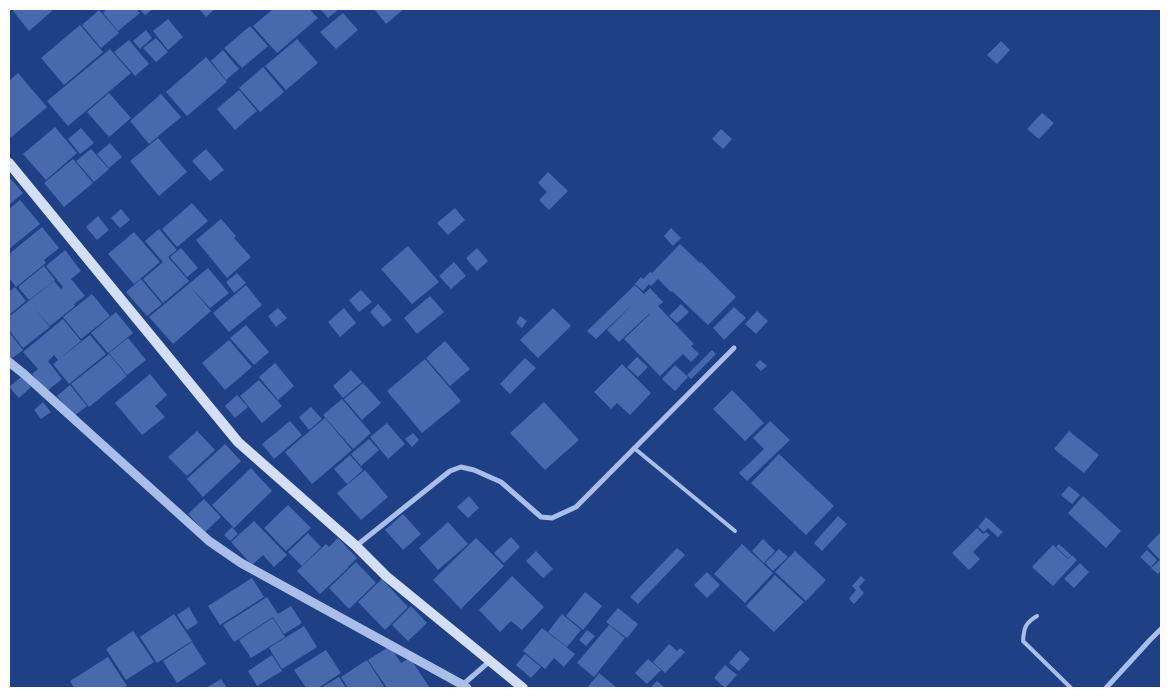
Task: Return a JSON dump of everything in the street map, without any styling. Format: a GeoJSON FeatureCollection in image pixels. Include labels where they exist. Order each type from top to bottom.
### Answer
{"type":"FeatureCollection","features":[{"type":"Feature","properties":{"kind":"main road"},"geometry":{"type":"LineString","coordinates":[[9,163],[238,442],[356,546],[386,576],[524,688]]}},
{"type":"Feature","properties":{"kind":"street"},"geometry":{"type":"LineString","coordinates":[[356,546],[450,471],[461,466],[501,482],[541,517],[552,518],[576,507],[734,348]]}},
{"type":"Feature","properties":{"kind":"street"},"geometry":{"type":"LineString","coordinates":[[9,362],[209,541],[241,563],[463,687],[490,661]]}},
{"type":"Feature","properties":{"kind":"street"},"geometry":{"type":"LineString","coordinates":[[1106,688],[1161,629]]}},
{"type":"Feature","properties":{"kind":"lane"},"geometry":{"type":"LineString","coordinates":[[634,448],[736,531]]}},
{"type":"Feature","properties":{"kind":"lane"},"geometry":{"type":"LineString","coordinates":[[1037,616],[1029,621],[1024,629],[1023,641],[1071,688]]}},
{"type":"Feature","properties":{"kind":"building"},"geometry":{"type":"Polygon","coordinates":[[[15,9],[50,9],[52,11],[29,31],[13,11],[15,9]]]}},
{"type":"Feature","properties":{"kind":"building"},"geometry":{"type":"Polygon","coordinates":[[[107,9],[136,9],[140,13],[118,31],[103,13],[107,9]]]}},
{"type":"Feature","properties":{"kind":"building"},"geometry":{"type":"Polygon","coordinates":[[[139,9],[153,9],[145,15],[139,9]]]}},
{"type":"Feature","properties":{"kind":"building"},"geometry":{"type":"Polygon","coordinates":[[[199,9],[215,9],[206,17],[199,9]]]}},
{"type":"Feature","properties":{"kind":"building"},"geometry":{"type":"Polygon","coordinates":[[[273,9],[309,9],[318,18],[277,53],[253,26],[273,9]]]}},
{"type":"Feature","properties":{"kind":"building"},"geometry":{"type":"Polygon","coordinates":[[[320,9],[339,9],[328,18],[320,9]]]}},
{"type":"Feature","properties":{"kind":"building"},"geometry":{"type":"Polygon","coordinates":[[[374,9],[404,9],[386,24],[374,9]]]}},
{"type":"Feature","properties":{"kind":"building"},"geometry":{"type":"Polygon","coordinates":[[[99,10],[119,33],[101,48],[82,25],[99,10]]]}},
{"type":"Feature","properties":{"kind":"building"},"geometry":{"type":"Polygon","coordinates":[[[343,13],[358,30],[336,49],[320,32],[343,13]]]}},
{"type":"Feature","properties":{"kind":"building"},"geometry":{"type":"Polygon","coordinates":[[[168,19],[183,37],[168,50],[153,31],[168,19]]]}},
{"type":"Feature","properties":{"kind":"building"},"geometry":{"type":"Polygon","coordinates":[[[80,25],[103,52],[64,85],[41,58],[80,25]]]}},
{"type":"Feature","properties":{"kind":"building"},"geometry":{"type":"Polygon","coordinates":[[[250,26],[268,46],[242,68],[224,48],[250,26]]]}},
{"type":"Feature","properties":{"kind":"building"},"geometry":{"type":"Polygon","coordinates":[[[146,30],[152,38],[140,49],[133,41],[146,30]]]}},
{"type":"Feature","properties":{"kind":"building"},"geometry":{"type":"Polygon","coordinates":[[[156,38],[168,52],[156,62],[143,48],[156,38]]]}},
{"type":"Feature","properties":{"kind":"building"},"geometry":{"type":"Polygon","coordinates":[[[297,39],[318,63],[286,90],[265,66],[297,39]]]}},
{"type":"Feature","properties":{"kind":"building"},"geometry":{"type":"Polygon","coordinates":[[[129,40],[149,64],[135,76],[114,52],[129,40]]]}},
{"type":"Feature","properties":{"kind":"building"},"geometry":{"type":"Polygon","coordinates":[[[1001,41],[1010,50],[997,64],[987,55],[1001,41]]]}},
{"type":"Feature","properties":{"kind":"building"},"geometry":{"type":"Polygon","coordinates":[[[110,49],[131,73],[68,126],[47,101],[110,49]]]}},
{"type":"Feature","properties":{"kind":"building"},"geometry":{"type":"Polygon","coordinates":[[[223,50],[239,69],[226,80],[211,61],[223,50]]]}},
{"type":"Feature","properties":{"kind":"building"},"geometry":{"type":"Polygon","coordinates":[[[206,57],[227,82],[187,116],[166,92],[206,57]]]}},
{"type":"Feature","properties":{"kind":"building"},"geometry":{"type":"Polygon","coordinates":[[[263,67],[284,92],[260,112],[239,88],[263,67]]]}},
{"type":"Feature","properties":{"kind":"building"},"geometry":{"type":"Polygon","coordinates":[[[18,73],[47,107],[9,139],[9,81],[18,73]]]}},
{"type":"Feature","properties":{"kind":"building"},"geometry":{"type":"Polygon","coordinates":[[[239,90],[257,111],[235,130],[217,109],[239,90]]]}},
{"type":"Feature","properties":{"kind":"building"},"geometry":{"type":"Polygon","coordinates":[[[109,93],[131,118],[109,137],[87,112],[109,93]]]}},
{"type":"Feature","properties":{"kind":"building"},"geometry":{"type":"Polygon","coordinates":[[[161,94],[181,117],[149,144],[130,121],[161,94]]]}},
{"type":"Feature","properties":{"kind":"building"},"geometry":{"type":"Polygon","coordinates":[[[1042,113],[1054,123],[1039,139],[1027,129],[1042,113]]]}},
{"type":"Feature","properties":{"kind":"building"},"geometry":{"type":"Polygon","coordinates":[[[55,127],[77,153],[46,180],[23,154],[55,127]]]}},
{"type":"Feature","properties":{"kind":"building"},"geometry":{"type":"Polygon","coordinates":[[[81,128],[94,143],[80,154],[68,139],[81,128]]]}},
{"type":"Feature","properties":{"kind":"building"},"geometry":{"type":"Polygon","coordinates":[[[721,129],[732,139],[723,149],[712,139],[721,129]]]}},
{"type":"Feature","properties":{"kind":"building"},"geometry":{"type":"Polygon","coordinates":[[[158,138],[187,172],[159,196],[130,161],[158,138]]]}},
{"type":"Feature","properties":{"kind":"building"},"geometry":{"type":"Polygon","coordinates":[[[110,143],[122,157],[109,168],[97,154],[110,143]]]}},
{"type":"Feature","properties":{"kind":"building"},"geometry":{"type":"Polygon","coordinates":[[[91,149],[109,169],[94,182],[76,161],[91,149]]]}},
{"type":"Feature","properties":{"kind":"building"},"geometry":{"type":"Polygon","coordinates":[[[206,149],[224,170],[210,181],[192,161],[206,149]]]}},
{"type":"Feature","properties":{"kind":"building"},"geometry":{"type":"Polygon","coordinates":[[[73,159],[93,183],[64,207],[44,183],[73,159]]]}},
{"type":"Feature","properties":{"kind":"building"},"geometry":{"type":"Polygon","coordinates":[[[548,172],[568,191],[549,210],[539,200],[547,192],[538,183],[548,172]]]}},
{"type":"Feature","properties":{"kind":"building"},"geometry":{"type":"Polygon","coordinates":[[[9,179],[23,193],[9,205],[9,179]]]}},
{"type":"Feature","properties":{"kind":"building"},"geometry":{"type":"Polygon","coordinates":[[[20,200],[40,224],[9,249],[9,209],[20,200]]]}},
{"type":"Feature","properties":{"kind":"building"},"geometry":{"type":"Polygon","coordinates":[[[192,203],[208,221],[177,247],[162,229],[192,203]]]}},
{"type":"Feature","properties":{"kind":"building"},"geometry":{"type":"Polygon","coordinates":[[[455,208],[465,220],[448,235],[437,223],[455,208]]]}},
{"type":"Feature","properties":{"kind":"building"},"geometry":{"type":"Polygon","coordinates":[[[121,209],[130,220],[120,228],[111,218],[121,209]]]}},
{"type":"Feature","properties":{"kind":"building"},"geometry":{"type":"Polygon","coordinates":[[[98,216],[109,230],[97,240],[86,227],[98,216]]]}},
{"type":"Feature","properties":{"kind":"building"},"geometry":{"type":"Polygon","coordinates":[[[221,219],[236,236],[234,238],[251,257],[227,278],[196,240],[221,219]]]}},
{"type":"Feature","properties":{"kind":"building"},"geometry":{"type":"Polygon","coordinates":[[[42,227],[59,248],[44,260],[46,263],[16,287],[9,278],[9,254],[42,227]]]}},
{"type":"Feature","properties":{"kind":"building"},"geometry":{"type":"Polygon","coordinates":[[[671,228],[681,238],[673,246],[664,236],[671,228]]]}},
{"type":"Feature","properties":{"kind":"building"},"geometry":{"type":"Polygon","coordinates":[[[159,229],[177,250],[168,257],[189,281],[163,303],[143,279],[163,262],[145,241],[159,229]]]}},
{"type":"Feature","properties":{"kind":"building"},"geometry":{"type":"Polygon","coordinates":[[[134,232],[160,262],[134,284],[108,254],[134,232]]]}},
{"type":"Feature","properties":{"kind":"building"},"geometry":{"type":"Polygon","coordinates":[[[680,244],[736,297],[708,325],[658,279],[651,286],[649,284],[643,291],[635,284],[641,277],[643,279],[650,272],[652,273],[680,244]]]}},
{"type":"Feature","properties":{"kind":"building"},"geometry":{"type":"Polygon","coordinates":[[[408,246],[439,282],[412,304],[381,269],[408,246]]]}},
{"type":"Feature","properties":{"kind":"building"},"geometry":{"type":"Polygon","coordinates":[[[181,248],[198,268],[187,277],[170,257],[181,248]]]}},
{"type":"Feature","properties":{"kind":"building"},"geometry":{"type":"Polygon","coordinates":[[[477,248],[488,261],[477,271],[466,258],[477,248]]]}},
{"type":"Feature","properties":{"kind":"building"},"geometry":{"type":"Polygon","coordinates":[[[65,250],[81,271],[71,279],[85,296],[50,326],[34,308],[50,327],[23,348],[9,330],[9,292],[15,287],[26,301],[11,315],[54,281],[61,289],[63,287],[46,266],[65,250]]]}},
{"type":"Feature","properties":{"kind":"building"},"geometry":{"type":"Polygon","coordinates":[[[454,262],[466,276],[451,289],[439,276],[454,262]]]}},
{"type":"Feature","properties":{"kind":"building"},"geometry":{"type":"Polygon","coordinates":[[[44,266],[55,280],[29,300],[18,287],[44,266]]]}},
{"type":"Feature","properties":{"kind":"building"},"geometry":{"type":"Polygon","coordinates":[[[208,268],[229,293],[210,308],[190,286],[211,311],[173,344],[149,317],[208,268]]]}},
{"type":"Feature","properties":{"kind":"building"},"geometry":{"type":"Polygon","coordinates":[[[237,273],[246,283],[234,293],[226,282],[237,273]]]}},
{"type":"Feature","properties":{"kind":"building"},"geometry":{"type":"Polygon","coordinates":[[[141,279],[162,304],[147,316],[126,292],[141,279]]]}},
{"type":"Feature","properties":{"kind":"building"},"geometry":{"type":"Polygon","coordinates":[[[246,285],[262,305],[229,332],[213,313],[246,285]]]}},
{"type":"Feature","properties":{"kind":"building"},"geometry":{"type":"Polygon","coordinates":[[[635,285],[644,294],[650,288],[663,302],[658,306],[694,344],[691,346],[699,354],[691,362],[683,354],[660,376],[624,339],[650,314],[619,342],[607,330],[637,300],[596,339],[587,331],[635,285]]]}},
{"type":"Feature","properties":{"kind":"building"},"geometry":{"type":"Polygon","coordinates":[[[361,290],[372,302],[359,312],[349,300],[361,290]]]}},
{"type":"Feature","properties":{"kind":"building"},"geometry":{"type":"Polygon","coordinates":[[[92,294],[110,316],[81,339],[63,317],[92,294]]]}},
{"type":"Feature","properties":{"kind":"building"},"geometry":{"type":"Polygon","coordinates":[[[430,296],[444,312],[417,334],[404,318],[430,296]]]}},
{"type":"Feature","properties":{"kind":"building"},"geometry":{"type":"Polygon","coordinates":[[[378,304],[392,320],[383,327],[370,312],[378,304]]]}},
{"type":"Feature","properties":{"kind":"building"},"geometry":{"type":"Polygon","coordinates":[[[681,304],[689,312],[677,323],[669,316],[681,304]]]}},
{"type":"Feature","properties":{"kind":"building"},"geometry":{"type":"Polygon","coordinates":[[[734,307],[746,318],[724,340],[713,328],[734,307]]]}},
{"type":"Feature","properties":{"kind":"building"},"geometry":{"type":"Polygon","coordinates":[[[278,308],[287,318],[276,327],[268,316],[278,308]]]}},
{"type":"Feature","properties":{"kind":"building"},"geometry":{"type":"Polygon","coordinates":[[[344,308],[356,323],[340,337],[328,322],[344,308]]]}},
{"type":"Feature","properties":{"kind":"building"},"geometry":{"type":"Polygon","coordinates":[[[553,308],[571,326],[538,358],[520,340],[553,308]]]}},
{"type":"Feature","properties":{"kind":"building"},"geometry":{"type":"Polygon","coordinates":[[[757,311],[768,321],[756,334],[745,324],[757,311]]]}},
{"type":"Feature","properties":{"kind":"building"},"geometry":{"type":"Polygon","coordinates":[[[116,312],[133,333],[108,353],[91,333],[116,312]]]}},
{"type":"Feature","properties":{"kind":"building"},"geometry":{"type":"Polygon","coordinates":[[[520,316],[527,321],[522,328],[516,323],[520,316]]]}},
{"type":"Feature","properties":{"kind":"building"},"geometry":{"type":"Polygon","coordinates":[[[63,319],[81,341],[58,360],[54,355],[48,361],[62,379],[47,391],[32,374],[38,369],[23,352],[63,319]]]}},
{"type":"Feature","properties":{"kind":"building"},"geometry":{"type":"Polygon","coordinates":[[[246,325],[269,352],[254,365],[230,338],[246,325]]]}},
{"type":"Feature","properties":{"kind":"building"},"geometry":{"type":"Polygon","coordinates":[[[9,332],[23,350],[11,359],[9,356],[9,332]]]}},
{"type":"Feature","properties":{"kind":"building"},"geometry":{"type":"Polygon","coordinates":[[[90,335],[106,354],[69,384],[53,364],[90,335]]]}},
{"type":"Feature","properties":{"kind":"building"},"geometry":{"type":"Polygon","coordinates":[[[128,338],[146,360],[127,375],[109,353],[128,338]]]}},
{"type":"Feature","properties":{"kind":"building"},"geometry":{"type":"Polygon","coordinates":[[[229,340],[252,367],[225,390],[202,363],[229,340]]]}},
{"type":"Feature","properties":{"kind":"building"},"geometry":{"type":"Polygon","coordinates":[[[445,341],[470,369],[450,386],[426,358],[445,341]]]}},
{"type":"Feature","properties":{"kind":"building"},"geometry":{"type":"Polygon","coordinates":[[[712,350],[716,354],[691,379],[687,375],[712,350]]]}},
{"type":"Feature","properties":{"kind":"building"},"geometry":{"type":"Polygon","coordinates":[[[109,354],[127,376],[89,407],[71,384],[109,354]]]}},
{"type":"Feature","properties":{"kind":"building"},"geometry":{"type":"Polygon","coordinates":[[[637,357],[648,367],[638,377],[627,367],[637,357]]]}},
{"type":"Feature","properties":{"kind":"building"},"geometry":{"type":"Polygon","coordinates":[[[525,358],[536,368],[510,394],[500,384],[525,358]]]}},
{"type":"Feature","properties":{"kind":"building"},"geometry":{"type":"Polygon","coordinates":[[[425,359],[461,401],[422,433],[387,391],[425,359]]]}},
{"type":"Feature","properties":{"kind":"building"},"geometry":{"type":"Polygon","coordinates":[[[760,360],[767,366],[761,371],[755,365],[760,360]]]}},
{"type":"Feature","properties":{"kind":"building"},"geometry":{"type":"Polygon","coordinates":[[[275,363],[294,386],[278,400],[259,377],[275,363]]]}},
{"type":"Feature","properties":{"kind":"building"},"geometry":{"type":"Polygon","coordinates":[[[622,364],[651,393],[630,415],[617,403],[611,409],[594,392],[622,364]]]}},
{"type":"Feature","properties":{"kind":"building"},"geometry":{"type":"Polygon","coordinates":[[[675,365],[688,377],[675,391],[662,379],[675,365]]]}},
{"type":"Feature","properties":{"kind":"building"},"geometry":{"type":"Polygon","coordinates":[[[351,370],[362,382],[343,398],[333,386],[351,370]]]}},
{"type":"Feature","properties":{"kind":"building"},"geometry":{"type":"Polygon","coordinates":[[[150,374],[167,395],[155,406],[165,417],[142,435],[115,403],[150,374]]]}},
{"type":"Feature","properties":{"kind":"building"},"geometry":{"type":"Polygon","coordinates":[[[22,376],[31,387],[19,398],[9,387],[22,376]]]}},
{"type":"Feature","properties":{"kind":"building"},"geometry":{"type":"Polygon","coordinates":[[[259,380],[282,406],[262,423],[240,396],[259,380]]]}},
{"type":"Feature","properties":{"kind":"building"},"geometry":{"type":"Polygon","coordinates":[[[363,383],[381,403],[362,420],[344,399],[363,383]]]}},
{"type":"Feature","properties":{"kind":"building"},"geometry":{"type":"Polygon","coordinates":[[[70,385],[87,406],[74,416],[57,396],[70,385]]]}},
{"type":"Feature","properties":{"kind":"building"},"geometry":{"type":"Polygon","coordinates":[[[732,390],[764,423],[745,441],[713,409],[732,390]]]}},
{"type":"Feature","properties":{"kind":"building"},"geometry":{"type":"Polygon","coordinates":[[[237,395],[248,407],[235,418],[225,406],[237,395]]]}},
{"type":"Feature","properties":{"kind":"building"},"geometry":{"type":"Polygon","coordinates":[[[342,399],[371,433],[353,449],[323,415],[342,399]]]}},
{"type":"Feature","properties":{"kind":"building"},"geometry":{"type":"Polygon","coordinates":[[[43,402],[51,412],[41,419],[34,410],[43,402]]]}},
{"type":"Feature","properties":{"kind":"building"},"geometry":{"type":"Polygon","coordinates":[[[544,402],[579,440],[545,470],[510,433],[544,402]]]}},
{"type":"Feature","properties":{"kind":"building"},"geometry":{"type":"Polygon","coordinates":[[[311,407],[322,419],[309,430],[299,417],[311,407]]]}},
{"type":"Feature","properties":{"kind":"building"},"geometry":{"type":"Polygon","coordinates":[[[325,418],[352,450],[312,484],[285,452],[325,418]]]}},
{"type":"Feature","properties":{"kind":"building"},"geometry":{"type":"Polygon","coordinates":[[[290,421],[302,435],[274,459],[262,444],[290,421]]]}},
{"type":"Feature","properties":{"kind":"building"},"geometry":{"type":"Polygon","coordinates":[[[770,421],[790,440],[747,481],[739,473],[764,449],[753,438],[770,421]]]}},
{"type":"Feature","properties":{"kind":"building"},"geometry":{"type":"Polygon","coordinates":[[[387,423],[405,444],[388,459],[370,437],[387,423]]]}},
{"type":"Feature","properties":{"kind":"building"},"geometry":{"type":"Polygon","coordinates":[[[197,431],[215,450],[187,476],[168,457],[197,431]]]}},
{"type":"Feature","properties":{"kind":"building"},"geometry":{"type":"Polygon","coordinates":[[[1069,431],[1099,455],[1084,473],[1054,449],[1069,431]]]}},
{"type":"Feature","properties":{"kind":"building"},"geometry":{"type":"Polygon","coordinates":[[[413,433],[419,440],[412,447],[405,439],[413,433]]]}},
{"type":"Feature","properties":{"kind":"building"},"geometry":{"type":"Polygon","coordinates":[[[369,439],[379,450],[361,466],[351,454],[369,439]]]}},
{"type":"Feature","properties":{"kind":"building"},"geometry":{"type":"Polygon","coordinates":[[[225,444],[241,461],[203,497],[187,479],[225,444]]]}},
{"type":"Feature","properties":{"kind":"building"},"geometry":{"type":"Polygon","coordinates":[[[779,454],[834,506],[806,535],[751,483],[779,454]]]}},
{"type":"Feature","properties":{"kind":"building"},"geometry":{"type":"Polygon","coordinates":[[[350,455],[363,470],[347,484],[334,469],[350,455]]]}},
{"type":"Feature","properties":{"kind":"building"},"geometry":{"type":"Polygon","coordinates":[[[251,468],[272,491],[234,528],[212,505],[251,468]]]}},
{"type":"Feature","properties":{"kind":"building"},"geometry":{"type":"Polygon","coordinates":[[[365,470],[388,497],[361,520],[337,493],[365,470]]]}},
{"type":"Feature","properties":{"kind":"building"},"geometry":{"type":"Polygon","coordinates":[[[1069,486],[1080,495],[1072,504],[1061,495],[1069,486]]]}},
{"type":"Feature","properties":{"kind":"building"},"geometry":{"type":"Polygon","coordinates":[[[469,496],[479,508],[468,518],[457,507],[469,496]]]}},
{"type":"Feature","properties":{"kind":"building"},"geometry":{"type":"Polygon","coordinates":[[[1083,496],[1121,531],[1106,548],[1068,513],[1083,496]]]}},
{"type":"Feature","properties":{"kind":"building"},"geometry":{"type":"Polygon","coordinates":[[[204,499],[221,517],[205,532],[188,514],[204,499]]]}},
{"type":"Feature","properties":{"kind":"building"},"geometry":{"type":"Polygon","coordinates":[[[288,505],[311,528],[286,551],[264,528],[288,505]]]}},
{"type":"Feature","properties":{"kind":"building"},"geometry":{"type":"Polygon","coordinates":[[[403,514],[421,534],[403,550],[385,530],[403,514]]]}},
{"type":"Feature","properties":{"kind":"building"},"geometry":{"type":"Polygon","coordinates":[[[838,516],[847,524],[822,551],[814,543],[838,516]]]}},
{"type":"Feature","properties":{"kind":"building"},"geometry":{"type":"Polygon","coordinates":[[[986,517],[1003,532],[998,537],[988,528],[984,532],[978,527],[986,517]]]}},
{"type":"Feature","properties":{"kind":"building"},"geometry":{"type":"Polygon","coordinates":[[[254,521],[287,555],[274,567],[263,555],[252,565],[231,542],[254,521]]]}},
{"type":"Feature","properties":{"kind":"building"},"geometry":{"type":"Polygon","coordinates":[[[448,522],[468,544],[438,570],[419,548],[448,522]]]}},
{"type":"Feature","properties":{"kind":"building"},"geometry":{"type":"Polygon","coordinates":[[[232,527],[238,534],[230,541],[224,535],[232,527]]]}},
{"type":"Feature","properties":{"kind":"building"},"geometry":{"type":"Polygon","coordinates":[[[977,528],[983,534],[986,532],[990,535],[973,552],[980,559],[969,570],[952,553],[977,528]]]}},
{"type":"Feature","properties":{"kind":"building"},"geometry":{"type":"Polygon","coordinates":[[[308,533],[321,547],[302,566],[288,552],[308,533]]]}},
{"type":"Feature","properties":{"kind":"building"},"geometry":{"type":"Polygon","coordinates":[[[1160,533],[1161,571],[1158,574],[1151,568],[1160,560],[1147,546],[1160,533]]]}},
{"type":"Feature","properties":{"kind":"building"},"geometry":{"type":"Polygon","coordinates":[[[511,537],[520,547],[504,563],[494,553],[511,537]]]}},
{"type":"Feature","properties":{"kind":"building"},"geometry":{"type":"Polygon","coordinates":[[[338,538],[357,558],[320,594],[297,571],[326,544],[329,547],[338,538]]]}},
{"type":"Feature","properties":{"kind":"building"},"geometry":{"type":"Polygon","coordinates":[[[476,538],[504,566],[461,609],[433,580],[476,538]]]}},
{"type":"Feature","properties":{"kind":"building"},"geometry":{"type":"Polygon","coordinates":[[[763,539],[775,551],[764,563],[752,551],[763,539]]]}},
{"type":"Feature","properties":{"kind":"building"},"geometry":{"type":"Polygon","coordinates":[[[742,544],[773,573],[745,603],[714,574],[742,544]]]}},
{"type":"Feature","properties":{"kind":"building"},"geometry":{"type":"Polygon","coordinates":[[[1059,544],[1071,555],[1068,558],[1056,547],[1059,544]]]}},
{"type":"Feature","properties":{"kind":"building"},"geometry":{"type":"Polygon","coordinates":[[[1053,545],[1068,559],[1072,555],[1077,560],[1053,586],[1032,567],[1053,545]]]}},
{"type":"Feature","properties":{"kind":"building"},"geometry":{"type":"Polygon","coordinates":[[[677,548],[685,555],[638,604],[630,597],[677,548]]]}},
{"type":"Feature","properties":{"kind":"building"},"geometry":{"type":"Polygon","coordinates":[[[779,549],[788,557],[773,571],[765,563],[779,549]]]}},
{"type":"Feature","properties":{"kind":"building"},"geometry":{"type":"Polygon","coordinates":[[[1147,550],[1157,560],[1151,567],[1140,557],[1147,550]]]}},
{"type":"Feature","properties":{"kind":"building"},"geometry":{"type":"Polygon","coordinates":[[[536,551],[553,569],[543,578],[526,561],[536,551]]]}},
{"type":"Feature","properties":{"kind":"building"},"geometry":{"type":"Polygon","coordinates":[[[795,551],[826,580],[806,601],[775,572],[795,551]]]}},
{"type":"Feature","properties":{"kind":"building"},"geometry":{"type":"Polygon","coordinates":[[[356,562],[376,583],[349,609],[329,588],[356,562]]]}},
{"type":"Feature","properties":{"kind":"building"},"geometry":{"type":"Polygon","coordinates":[[[1080,563],[1089,572],[1074,588],[1064,579],[1080,563]]]}},
{"type":"Feature","properties":{"kind":"building"},"geometry":{"type":"Polygon","coordinates":[[[707,572],[720,585],[707,598],[694,585],[707,572]]]}},
{"type":"Feature","properties":{"kind":"building"},"geometry":{"type":"Polygon","coordinates":[[[775,575],[804,602],[774,632],[746,606],[775,575]]]}},
{"type":"Feature","properties":{"kind":"building"},"geometry":{"type":"Polygon","coordinates":[[[512,576],[544,607],[522,630],[511,621],[500,632],[479,610],[512,576]]]}},
{"type":"Feature","properties":{"kind":"building"},"geometry":{"type":"Polygon","coordinates":[[[861,576],[865,580],[859,587],[864,593],[854,604],[849,599],[856,590],[852,586],[861,576]]]}},
{"type":"Feature","properties":{"kind":"building"},"geometry":{"type":"Polygon","coordinates":[[[252,578],[264,597],[220,625],[208,606],[252,578]]]}},
{"type":"Feature","properties":{"kind":"building"},"geometry":{"type":"Polygon","coordinates":[[[382,579],[408,607],[385,630],[358,602],[382,579]]]}},
{"type":"Feature","properties":{"kind":"building"},"geometry":{"type":"Polygon","coordinates":[[[585,592],[602,606],[583,630],[566,616],[585,592]]]}},
{"type":"Feature","properties":{"kind":"building"},"geometry":{"type":"Polygon","coordinates":[[[267,597],[278,614],[291,606],[302,623],[284,634],[273,617],[234,642],[223,625],[267,597]]]}},
{"type":"Feature","properties":{"kind":"building"},"geometry":{"type":"Polygon","coordinates":[[[411,606],[427,623],[408,641],[392,625],[411,606]]]}},
{"type":"Feature","properties":{"kind":"building"},"geometry":{"type":"Polygon","coordinates":[[[189,607],[198,623],[187,630],[177,615],[189,607]]]}},
{"type":"Feature","properties":{"kind":"building"},"geometry":{"type":"Polygon","coordinates":[[[618,608],[638,624],[627,638],[606,622],[618,608]]]}},
{"type":"Feature","properties":{"kind":"building"},"geometry":{"type":"Polygon","coordinates":[[[174,614],[192,641],[157,663],[140,637],[174,614]]]}},
{"type":"Feature","properties":{"kind":"building"},"geometry":{"type":"Polygon","coordinates":[[[562,614],[581,630],[567,647],[548,632],[562,614]]]}},
{"type":"Feature","properties":{"kind":"building"},"geometry":{"type":"Polygon","coordinates":[[[273,618],[285,637],[251,658],[239,640],[273,618]]]}},
{"type":"Feature","properties":{"kind":"building"},"geometry":{"type":"Polygon","coordinates":[[[609,625],[625,638],[594,677],[577,663],[609,625]]]}},
{"type":"Feature","properties":{"kind":"building"},"geometry":{"type":"Polygon","coordinates":[[[304,626],[317,647],[282,669],[269,648],[304,626]]]}},
{"type":"Feature","properties":{"kind":"building"},"geometry":{"type":"Polygon","coordinates":[[[542,628],[575,654],[564,667],[554,658],[545,669],[523,651],[542,628]]]}},
{"type":"Feature","properties":{"kind":"building"},"geometry":{"type":"Polygon","coordinates":[[[587,630],[595,636],[586,646],[579,640],[587,630]]]}},
{"type":"Feature","properties":{"kind":"building"},"geometry":{"type":"Polygon","coordinates":[[[133,631],[154,662],[126,680],[106,649],[133,631]]]}},
{"type":"Feature","properties":{"kind":"building"},"geometry":{"type":"Polygon","coordinates":[[[192,642],[206,664],[177,683],[163,661],[192,642]]]}},
{"type":"Feature","properties":{"kind":"building"},"geometry":{"type":"Polygon","coordinates":[[[669,644],[677,651],[680,648],[685,652],[665,673],[653,662],[669,644]]]}},
{"type":"Feature","properties":{"kind":"building"},"geometry":{"type":"Polygon","coordinates":[[[390,646],[401,663],[410,658],[430,688],[387,688],[368,660],[390,646]]]}},
{"type":"Feature","properties":{"kind":"building"},"geometry":{"type":"Polygon","coordinates":[[[326,650],[341,673],[318,688],[306,688],[294,670],[326,650]]]}},
{"type":"Feature","properties":{"kind":"building"},"geometry":{"type":"Polygon","coordinates":[[[740,650],[750,659],[739,671],[729,663],[740,650]]]}},
{"type":"Feature","properties":{"kind":"building"},"geometry":{"type":"Polygon","coordinates":[[[525,654],[541,667],[531,678],[516,665],[525,654]]]}},
{"type":"Feature","properties":{"kind":"building"},"geometry":{"type":"Polygon","coordinates":[[[272,655],[282,671],[257,686],[248,671],[272,655]]]}},
{"type":"Feature","properties":{"kind":"building"},"geometry":{"type":"Polygon","coordinates":[[[108,657],[127,686],[124,688],[74,688],[70,681],[108,657]]]}},
{"type":"Feature","properties":{"kind":"building"},"geometry":{"type":"Polygon","coordinates":[[[648,659],[661,670],[647,684],[635,673],[648,659]]]}},
{"type":"Feature","properties":{"kind":"building"},"geometry":{"type":"Polygon","coordinates":[[[367,660],[385,688],[348,688],[341,677],[367,660]]]}},
{"type":"Feature","properties":{"kind":"building"},"geometry":{"type":"Polygon","coordinates":[[[725,665],[737,675],[725,688],[714,678],[725,665]]]}},
{"type":"Feature","properties":{"kind":"building"},"geometry":{"type":"Polygon","coordinates":[[[599,673],[617,688],[587,688],[599,673]]]}},
{"type":"Feature","properties":{"kind":"building"},"geometry":{"type":"Polygon","coordinates":[[[339,677],[346,688],[321,688],[339,677]]]}},
{"type":"Feature","properties":{"kind":"building"},"geometry":{"type":"Polygon","coordinates":[[[221,679],[227,688],[206,688],[221,679]]]}},
{"type":"Feature","properties":{"kind":"building"},"geometry":{"type":"Polygon","coordinates":[[[657,681],[665,688],[650,688],[657,681]]]}}]}
